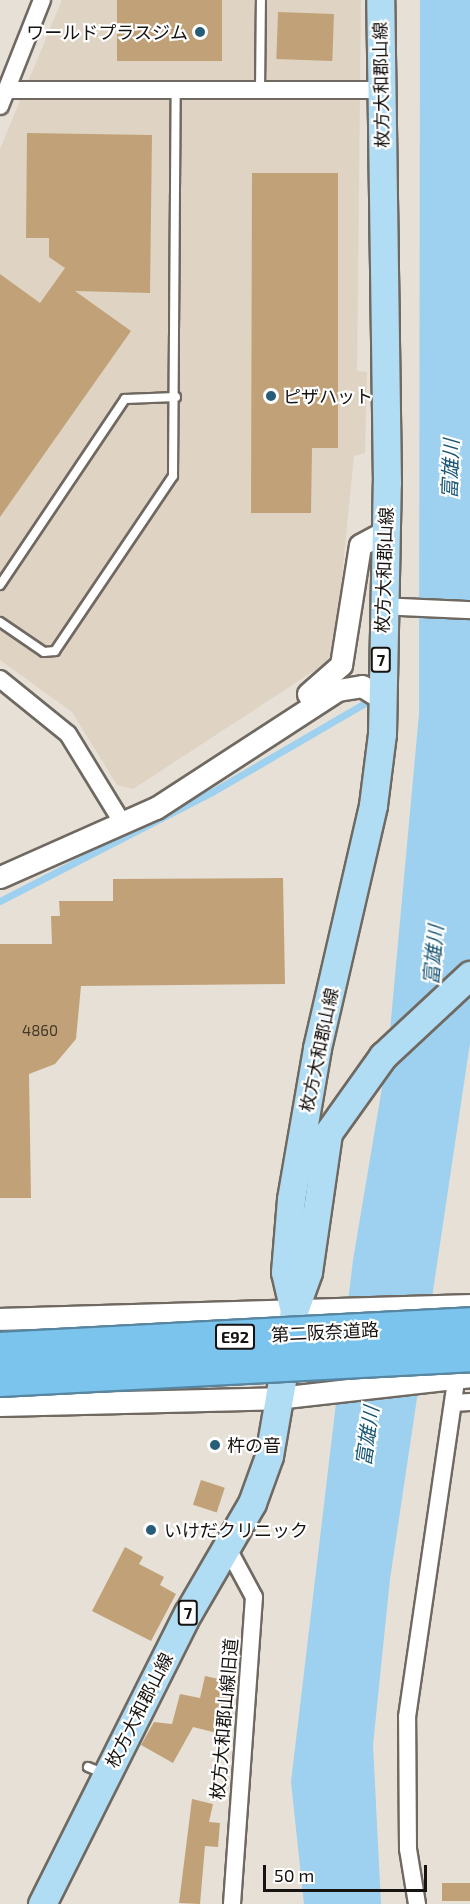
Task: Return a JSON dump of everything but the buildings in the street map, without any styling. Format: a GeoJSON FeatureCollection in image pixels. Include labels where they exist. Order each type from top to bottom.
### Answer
{"type":"FeatureCollection","features":[{"type":"Feature","properties":{"kind":"highway","name":"第二阪奈道路"},"geometry":{"type":"LineString","coordinates":[[0,1349],[470,1324]]}},
{"type":"Feature","properties":{"kind":"highway","name":"第二阪奈道路"},"geometry":{"type":"LineString","coordinates":[[0,1380],[466,1369]]}},
{"type":"Feature","properties":{"kind":"main road","name":"枚方大和郡山線"},"geometry":{"type":"LineString","coordinates":[[42,1904],[97,1771],[252,1503],[291,1395],[294,1311],[285,1272],[291,1199],[317,1048],[373,805],[390,607],[384,532],[380,0]]}},
{"type":"Feature","properties":{"kind":"main road","name":"枚方大和郡山線"},"geometry":{"type":"LineString","coordinates":[[294,1311],[308,1272],[328,1133],[350,1098],[383,1056],[470,975]]}},
{"type":"Feature","properties":{"kind":"street"},"geometry":{"type":"LineString","coordinates":[[0,106],[42,0]]}},
{"type":"Feature","properties":{"kind":"street"},"geometry":{"type":"LineString","coordinates":[[7,90],[381,90]]}},
{"type":"Feature","properties":{"kind":"street"},"geometry":{"type":"LineString","coordinates":[[141,811],[149,799],[332,676],[347,652],[360,545],[384,532]]}},
{"type":"Feature","properties":{"kind":"street"},"geometry":{"type":"LineString","coordinates":[[390,607],[470,610]]}},
{"type":"Feature","properties":{"kind":"street"},"geometry":{"type":"LineString","coordinates":[[0,679],[68,734],[122,822]]}},
{"type":"Feature","properties":{"kind":"street"},"geometry":{"type":"LineString","coordinates":[[0,877],[122,822],[141,811],[156,808],[212,776],[338,690],[362,687],[381,698]]}},
{"type":"Feature","properties":{"kind":"street"},"geometry":{"type":"LineString","coordinates":[[0,1319],[470,1305]]}},
{"type":"Feature","properties":{"kind":"street"},"geometry":{"type":"LineString","coordinates":[[0,1405],[291,1395],[466,1369],[453,1403],[407,1717],[408,1849],[417,1904]]}},
{"type":"Feature","properties":{"kind":"street"},"geometry":{"type":"LineString","coordinates":[[453,1403],[470,1402]]}},
{"type":"Feature","properties":{"kind":"street","name":"枚方大和郡山線旧道"},"geometry":{"type":"LineString","coordinates":[[226,1545],[254,1597],[232,1904]]}},
{"type":"Feature","properties":{"kind":"lane"},"geometry":{"type":"LineString","coordinates":[[260,90],[261,0]]}},
{"type":"Feature","properties":{"kind":"lane"},"geometry":{"type":"LineString","coordinates":[[0,622],[44,652],[58,647],[173,476],[176,397],[176,90]]}},
{"type":"Feature","properties":{"kind":"lane"},"geometry":{"type":"LineString","coordinates":[[0,585],[125,399],[176,397]]}},
{"type":"Feature","properties":{"kind":"shaded area"},"geometry":{"type":"Polygon","coordinates":[[[62,0],[361,0],[357,371],[367,372],[365,453],[354,456],[335,645],[326,663],[133,789],[117,785],[72,712],[0,660],[0,149],[62,0]]]}},
{"type":"Feature","properties":{"kind":"water","name":"富雄川"},"geometry":{"type":"Polygon","coordinates":[[[420,0],[470,0],[470,1043],[390,1579],[373,1745],[381,1904],[304,1904],[291,1782],[353,1260],[388,1052],[419,714],[420,0]]]}},
{"type":"Feature","properties":{"kind":"waterway"},"geometry":{"type":"LineString","coordinates":[[0,901],[212,792],[370,700]]}},
{"type":"Feature","properties":{"kind":"place","name":"ワールドプラスジム"},"geometry":{"type":"Point","coordinates":[200,32]}},
{"type":"Feature","properties":{"kind":"place","name":"ピザハット"},"geometry":{"type":"Point","coordinates":[271,396]}},
{"type":"Feature","properties":{"kind":"place","name":"杵の音"},"geometry":{"type":"Point","coordinates":[215,1445]}},
{"type":"Feature","properties":{"kind":"place","name":"いけだクリニック"},"geometry":{"type":"Point","coordinates":[151,1530]}}]}
